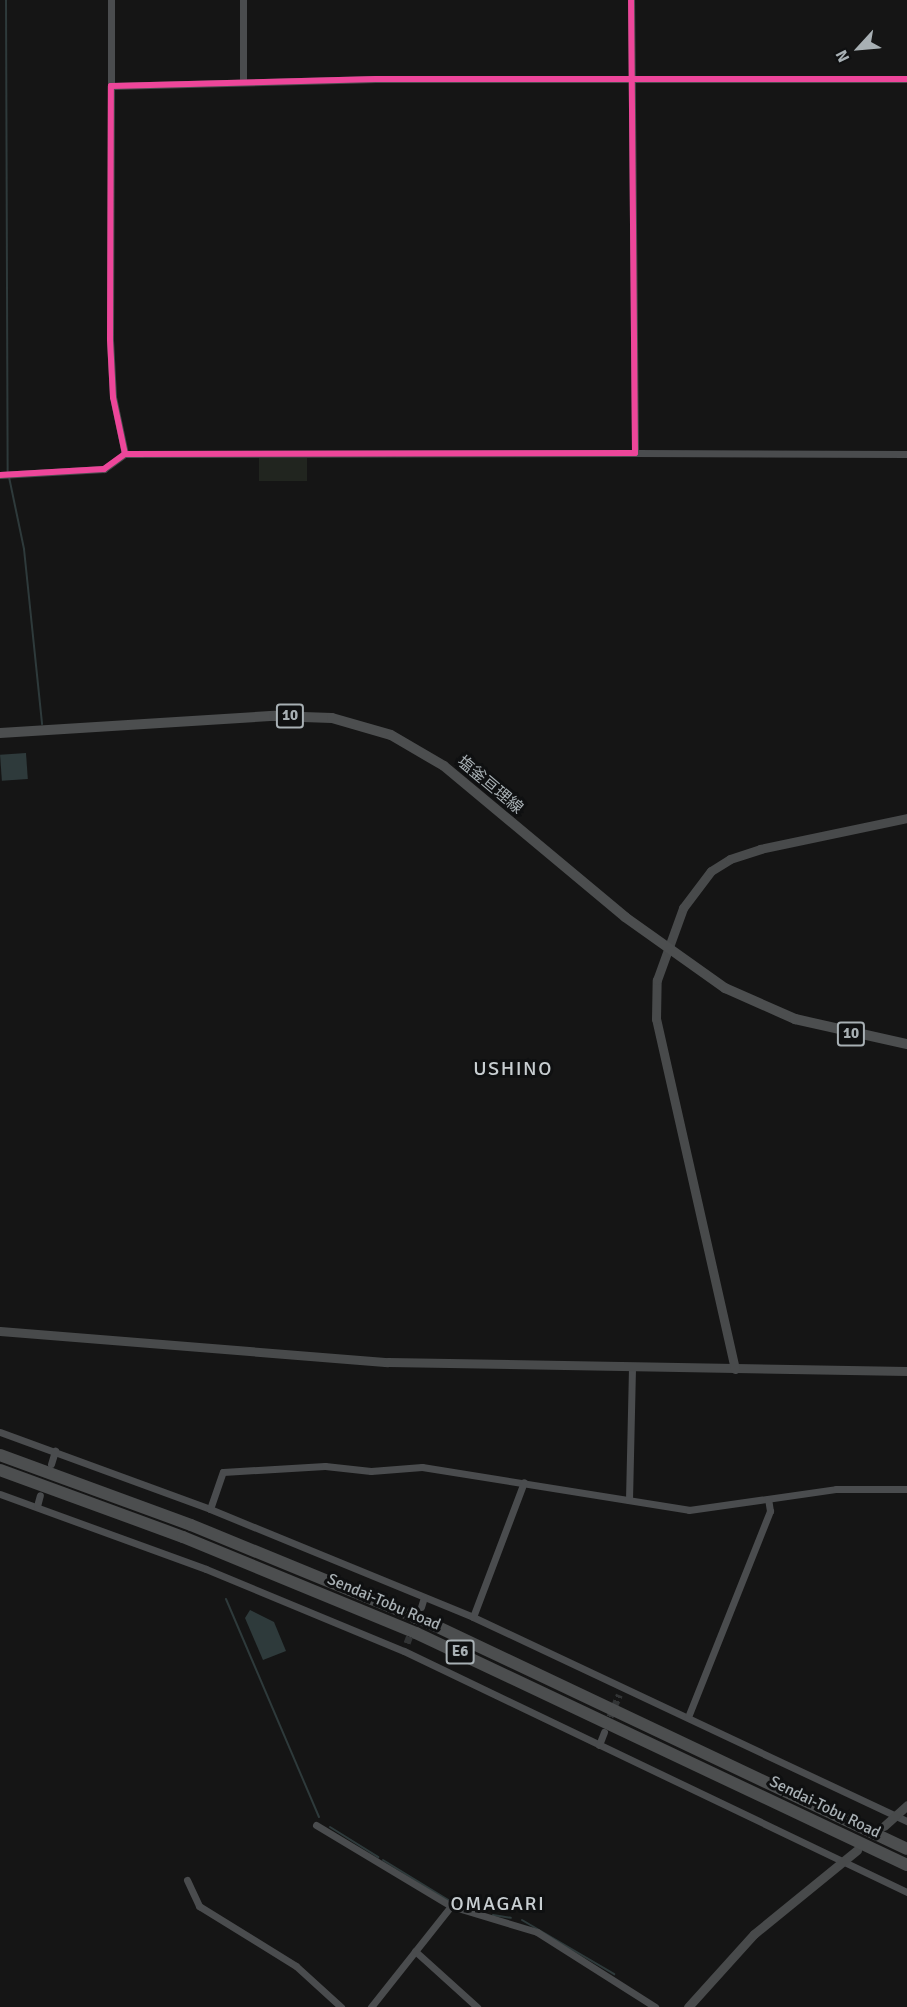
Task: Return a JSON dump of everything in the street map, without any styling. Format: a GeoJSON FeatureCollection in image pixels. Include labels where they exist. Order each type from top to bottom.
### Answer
{"type":"FeatureCollection","features":[{"type":"Feature","properties":{"kind":"highway","name":"Sendai-Tobu Road"},"geometry":{"type":"LineString","coordinates":[[0,1455],[191,1525],[423,1620],[907,1849]]}},
{"type":"Feature","properties":{"kind":"highway","name":"Sendai-Tobu Road"},"geometry":{"type":"LineString","coordinates":[[0,1470],[183,1537],[417,1633],[907,1865]]}},
{"type":"Feature","properties":{"kind":"main road","name":"塩釜亘理線"},"geometry":{"type":"LineString","coordinates":[[0,733],[274,716],[332,718],[391,735],[444,766],[667,950],[725,988],[795,1019],[907,1044]]}},
{"type":"Feature","properties":{"kind":"street"},"geometry":{"type":"LineString","coordinates":[[111,0],[112,397],[125,454]]}},
{"type":"Feature","properties":{"kind":"street"},"geometry":{"type":"LineString","coordinates":[[243,0],[243,81]]}},
{"type":"Feature","properties":{"kind":"street"},"geometry":{"type":"LineString","coordinates":[[631,0],[634,453]]}},
{"type":"Feature","properties":{"kind":"street"},"geometry":{"type":"LineString","coordinates":[[111,86],[198,86],[243,81],[907,79]]}},
{"type":"Feature","properties":{"kind":"street"},"geometry":{"type":"LineString","coordinates":[[1,475],[104,469],[125,454],[907,454]]}},
{"type":"Feature","properties":{"kind":"street"},"geometry":{"type":"LineString","coordinates":[[735,1369],[656,1019],[654,991],[667,950],[696,886],[730,859],[907,818]]}},
{"type":"Feature","properties":{"kind":"street"},"geometry":{"type":"LineString","coordinates":[[0,1331],[388,1362],[907,1371]]}},
{"type":"Feature","properties":{"kind":"street"},"geometry":{"type":"LineString","coordinates":[[629,1500],[632,1366]]}},
{"type":"Feature","properties":{"kind":"street"},"geometry":{"type":"LineString","coordinates":[[0,1432],[210,1509],[473,1617],[907,1821]]}},
{"type":"Feature","properties":{"kind":"street"},"geometry":{"type":"LineString","coordinates":[[51,1464],[55,1451]]}},
{"type":"Feature","properties":{"kind":"street"},"geometry":{"type":"LineString","coordinates":[[210,1509],[223,1472],[325,1466],[371,1472],[422,1467],[689,1510],[836,1490],[907,1489]]}},
{"type":"Feature","properties":{"kind":"street"},"geometry":{"type":"LineString","coordinates":[[473,1617],[525,1482]]}},
{"type":"Feature","properties":{"kind":"street"},"geometry":{"type":"LineString","coordinates":[[0,1494],[206,1569],[404,1652],[907,1892]]}},
{"type":"Feature","properties":{"kind":"street"},"geometry":{"type":"LineString","coordinates":[[37,1506],[40,1495]]}},
{"type":"Feature","properties":{"kind":"street"},"geometry":{"type":"LineString","coordinates":[[688,1717],[770,1511],[768,1499]]}},
{"type":"Feature","properties":{"kind":"street"},"geometry":{"type":"LineString","coordinates":[[421,1607],[424,1597]]}},
{"type":"Feature","properties":{"kind":"street"},"geometry":{"type":"LineString","coordinates":[[404,1652],[407,1643]]}},
{"type":"Feature","properties":{"kind":"street"},"geometry":{"type":"LineString","coordinates":[[619,1695],[622,1687]]}},
{"type":"Feature","properties":{"kind":"street"},"geometry":{"type":"LineString","coordinates":[[599,1744],[604,1732]]}},
{"type":"Feature","properties":{"kind":"street"},"geometry":{"type":"LineString","coordinates":[[884,1826],[907,1805]]}},
{"type":"Feature","properties":{"kind":"street"},"geometry":{"type":"LineString","coordinates":[[316,1825],[451,1906],[537,1932],[655,2007]]}},
{"type":"Feature","properties":{"kind":"street"},"geometry":{"type":"LineString","coordinates":[[688,2007],[754,1934],[857,1850]]}},
{"type":"Feature","properties":{"kind":"street"},"geometry":{"type":"LineString","coordinates":[[187,1880],[199,1906],[296,1966],[341,2007]]}},
{"type":"Feature","properties":{"kind":"street"},"geometry":{"type":"LineString","coordinates":[[371,2007],[451,1906]]}},
{"type":"Feature","properties":{"kind":"street"},"geometry":{"type":"LineString","coordinates":[[415,1951],[477,2007]]}},
{"type":"Feature","properties":{"kind":"shaded area"},"geometry":{"type":"Polygon","coordinates":[[[259,458],[307,458],[307,481],[259,481],[259,458]]]}},
{"type":"Feature","properties":{"kind":"shaded area"},"geometry":{"type":"Polygon","coordinates":[[[26,753],[28,779],[2,781],[0,755],[26,753]]]}},
{"type":"Feature","properties":{"kind":"shaded area"},"geometry":{"type":"Polygon","coordinates":[[[250,1610],[274,1622],[286,1651],[263,1660],[245,1618],[250,1610]]]}},
{"type":"Feature","properties":{"kind":"waterway"},"geometry":{"type":"LineString","coordinates":[[6,0],[8,472]]}},
{"type":"Feature","properties":{"kind":"waterway"},"geometry":{"type":"LineString","coordinates":[[9,477],[24,549],[42,724]]}},
{"type":"Feature","properties":{"kind":"waterway"},"geometry":{"type":"LineString","coordinates":[[226,1599],[319,1817]]}},
{"type":"Feature","properties":{"kind":"waterway"},"geometry":{"type":"LineString","coordinates":[[330,1827],[378,1857]]}},
{"type":"Feature","properties":{"kind":"waterway"},"geometry":{"type":"LineString","coordinates":[[383,1860],[450,1901],[473,1909]]}},
{"type":"Feature","properties":{"kind":"waterway"},"geometry":{"type":"LineString","coordinates":[[493,1915],[511,1918]]}},
{"type":"Feature","properties":{"kind":"waterway"},"geometry":{"type":"LineString","coordinates":[[522,1920],[614,1974]]}},
{"type":"Feature","properties":{"kind":"tunnel"},"geometry":{"type":"LineString","coordinates":[[407,1643],[418,1615]]}},
{"type":"Feature","properties":{"kind":"tunnel"},"geometry":{"type":"LineString","coordinates":[[606,1726],[619,1695]]}},
{"type":"Feature","properties":{"kind":"cycle path"},"geometry":{"type":"LineString","coordinates":[[0,475],[104,469],[125,454],[635,453],[631,0]]}},
{"type":"Feature","properties":{"kind":"cycle path"},"geometry":{"type":"LineString","coordinates":[[125,454],[113,397],[110,339],[111,86],[376,79],[907,79]]}},
{"type":"Feature","properties":{"kind":"district","name":"USHINO"},"geometry":{"type":"Point","coordinates":[513,1068]}},
{"type":"Feature","properties":{"kind":"district","name":"OMAGARI"},"geometry":{"type":"Point","coordinates":[498,1903]}}]}
